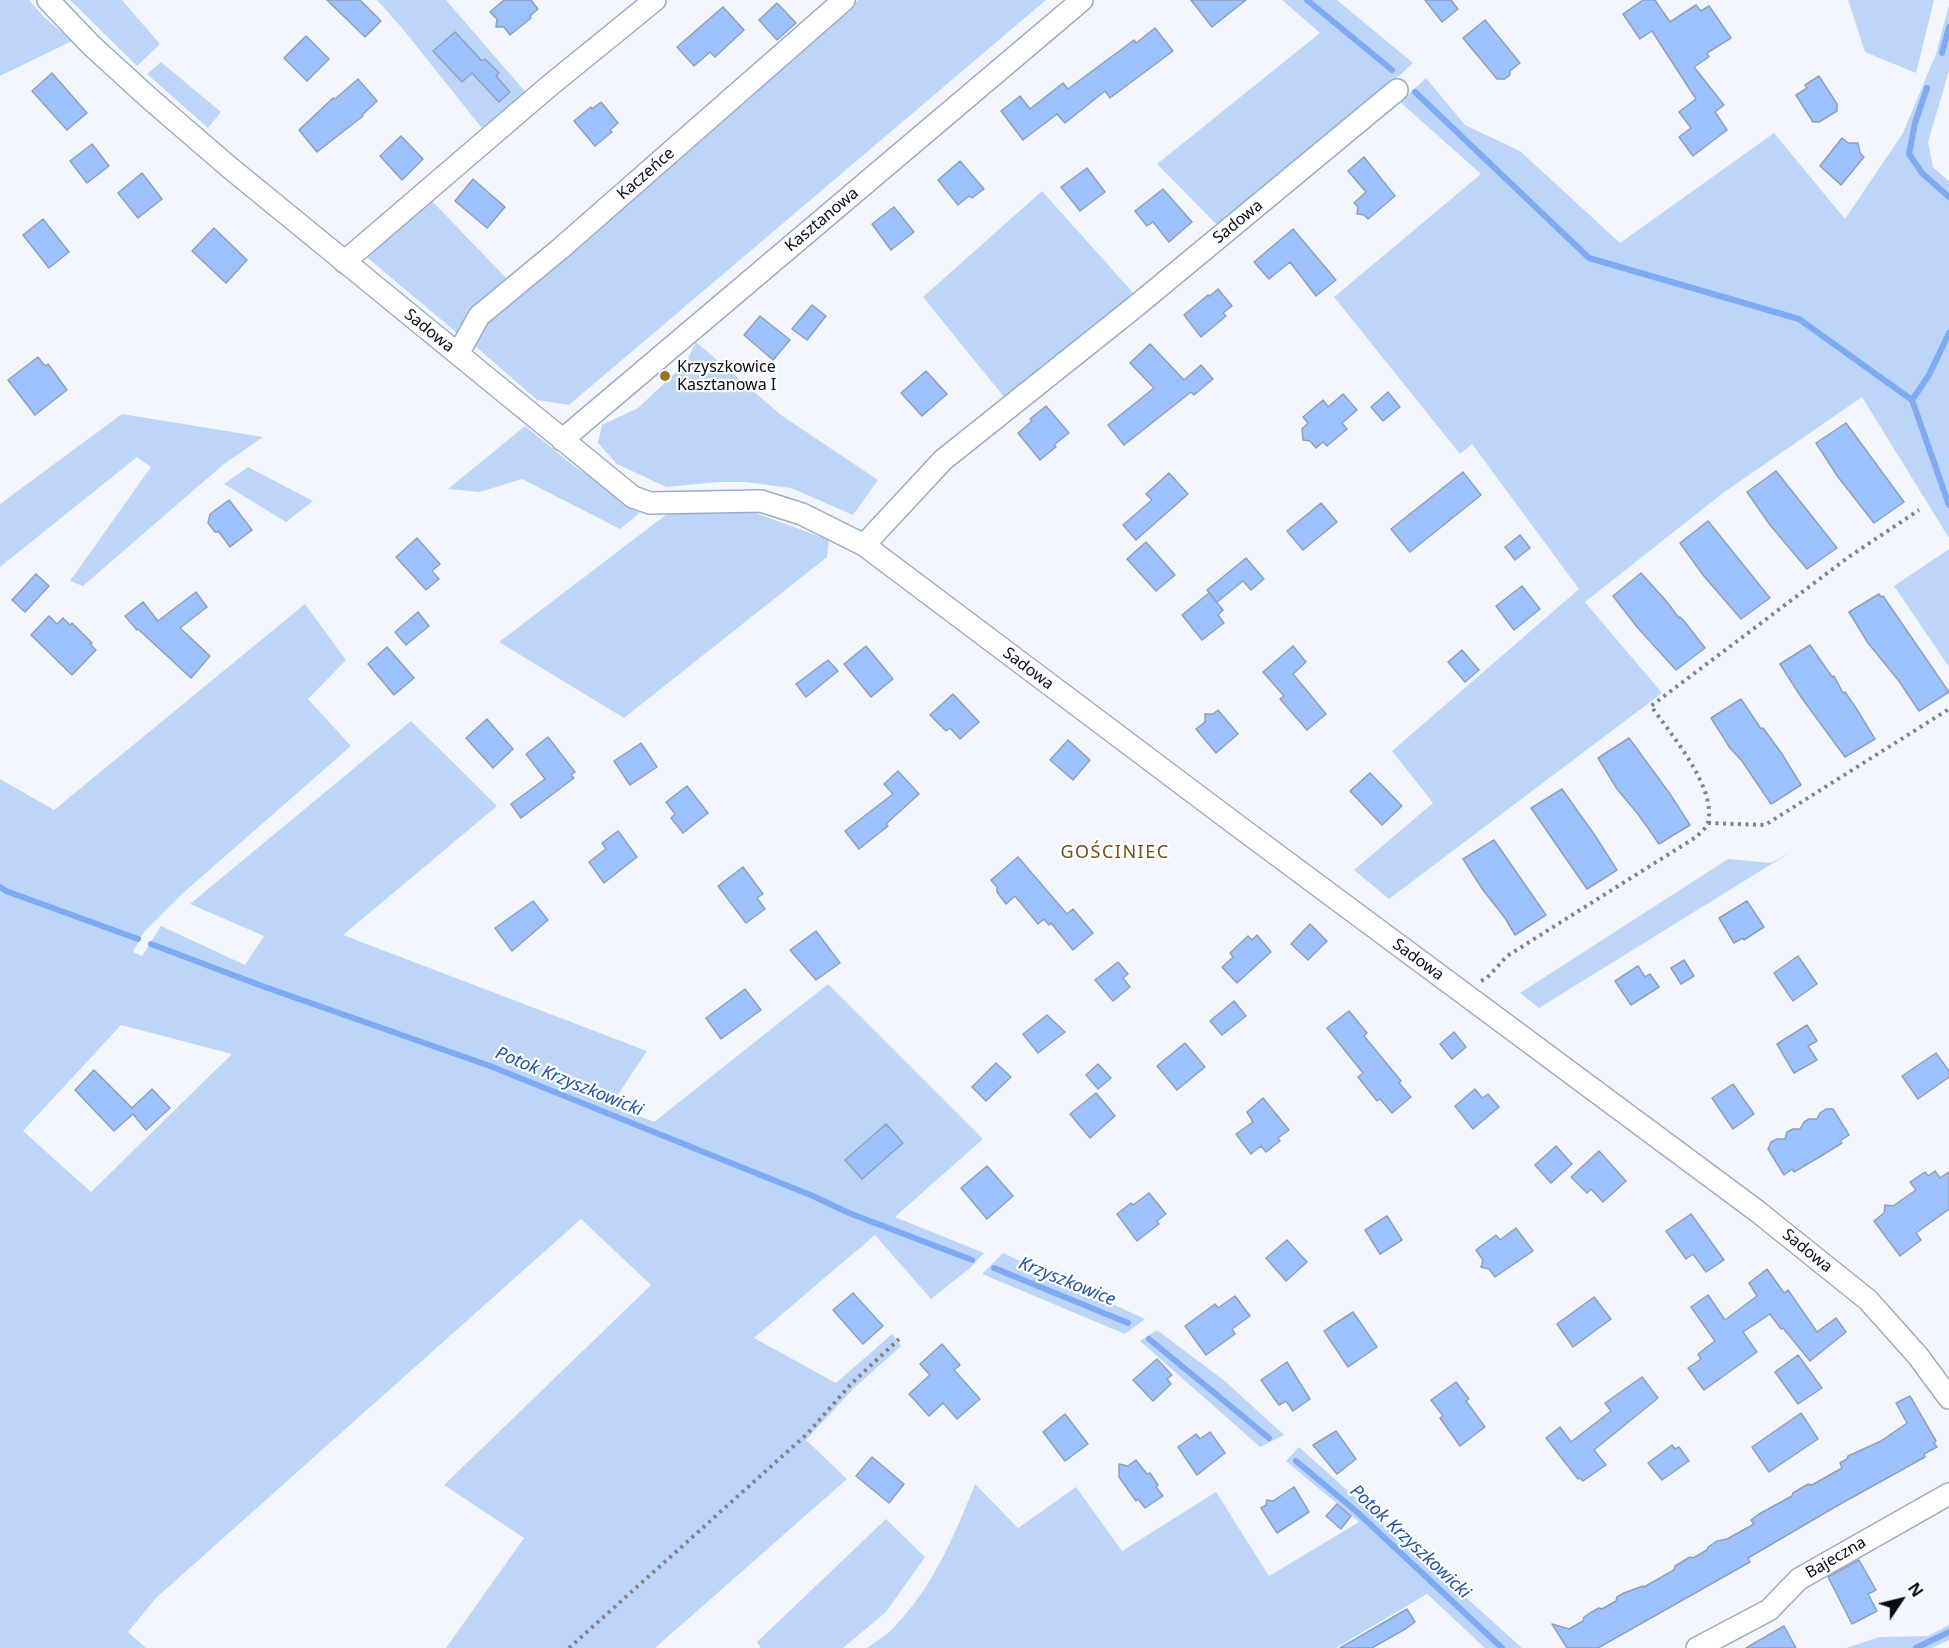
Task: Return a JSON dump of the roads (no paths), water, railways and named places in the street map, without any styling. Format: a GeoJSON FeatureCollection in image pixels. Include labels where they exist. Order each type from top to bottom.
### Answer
{"type":"FeatureCollection","features":[{"type":"Feature","properties":{"kind":"street","name":"Sadowa"},"geometry":{"type":"LineString","coordinates":[[48,0],[91,45],[149,98],[344,262],[633,497],[650,502],[761,501],[802,514],[864,545],[1757,1211],[1868,1300],[1918,1356],[1949,1398]]}},
{"type":"Feature","properties":{"kind":"street"},"geometry":{"type":"LineString","coordinates":[[344,262],[548,87],[655,0]]}},
{"type":"Feature","properties":{"kind":"street","name":"Kaczeńce"},"geometry":{"type":"LineString","coordinates":[[458,354],[479,316],[560,249],[844,0]]}},
{"type":"Feature","properties":{"kind":"street","name":"Kasztanowa"},"geometry":{"type":"LineString","coordinates":[[562,440],[1082,0]]}},
{"type":"Feature","properties":{"kind":"street","name":"Sadowa"},"geometry":{"type":"LineString","coordinates":[[864,545],[943,460],[1187,265],[1397,90]]}},
{"type":"Feature","properties":{"kind":"street","name":"Bajeczna"},"geometry":{"type":"LineString","coordinates":[[1697,1648],[1768,1610],[1799,1579],[1949,1494]]}},
{"type":"Feature","properties":{"kind":"waterway"},"geometry":{"type":"LineString","coordinates":[[1307,0],[1392,70]]}},
{"type":"Feature","properties":{"kind":"waterway"},"geometry":{"type":"LineString","coordinates":[[1942,53],[1949,27]]}},
{"type":"Feature","properties":{"kind":"waterway"},"geometry":{"type":"LineString","coordinates":[[1927,88],[1915,123],[1909,154],[1922,173],[1949,197]]}},
{"type":"Feature","properties":{"kind":"waterway"},"geometry":{"type":"LineString","coordinates":[[1415,92],[1589,258],[1799,319],[1912,400],[1949,505]]}},
{"type":"Feature","properties":{"kind":"waterway"},"geometry":{"type":"LineString","coordinates":[[1912,400],[1929,375],[1949,333]]}},
{"type":"Feature","properties":{"kind":"waterway","name":"Potok Krzyszkowicki"},"geometry":{"type":"LineString","coordinates":[[0,887],[138,939]]}},
{"type":"Feature","properties":{"kind":"waterway","name":"Potok Krzyszkowicki"},"geometry":{"type":"LineString","coordinates":[[151,944],[262,986],[490,1066],[813,1196],[849,1213],[972,1260]]}},
{"type":"Feature","properties":{"kind":"waterway","name":"Krzyszkowice"},"geometry":{"type":"LineString","coordinates":[[994,1268],[1128,1323]]}},
{"type":"Feature","properties":{"kind":"waterway","name":"Potok Krzyszkowicki"},"geometry":{"type":"LineString","coordinates":[[1149,1339],[1269,1438]]}},
{"type":"Feature","properties":{"kind":"waterway","name":"Potok Krzyszkowicki"},"geometry":{"type":"LineString","coordinates":[[1296,1461],[1357,1512],[1502,1648]]}},
{"type":"Feature","properties":{"kind":"waterway","name":"Potok Krzyszkowicki"},"geometry":{"type":"LineString","coordinates":[[1916,1648],[1949,1632]]}},
{"type":"Feature","properties":{"kind":"place","name":"Krzyszkowice Kasztanowa I"},"geometry":{"type":"Point","coordinates":[665,376]}},
{"type":"Feature","properties":{"kind":"district","name":"GOŚCINIEC"},"geometry":{"type":"Point","coordinates":[1115,853]}}]}
